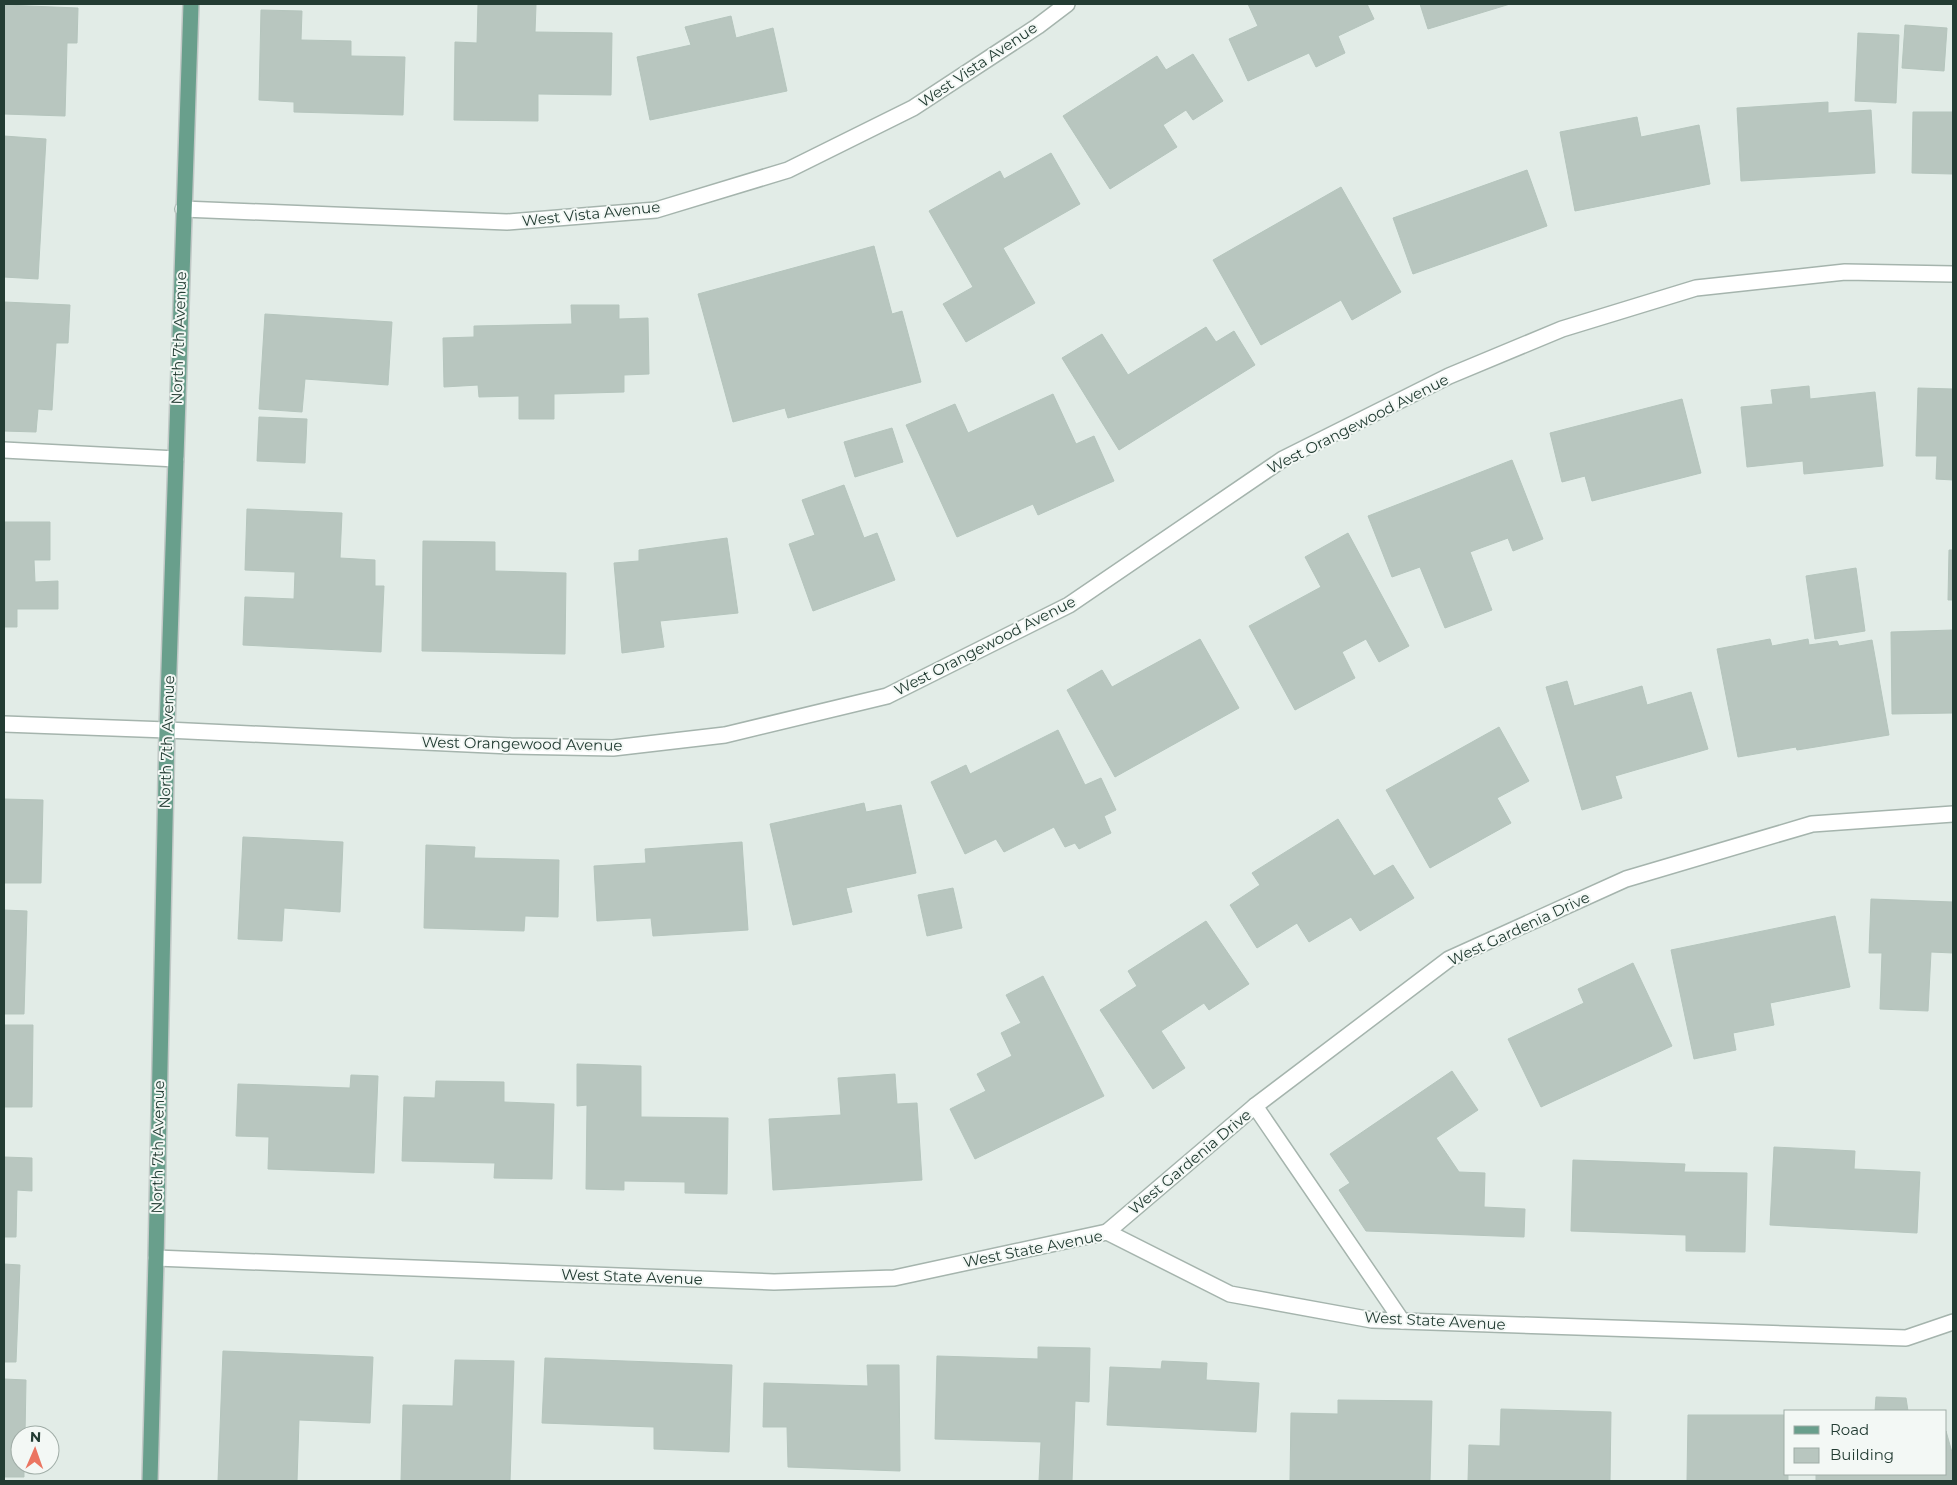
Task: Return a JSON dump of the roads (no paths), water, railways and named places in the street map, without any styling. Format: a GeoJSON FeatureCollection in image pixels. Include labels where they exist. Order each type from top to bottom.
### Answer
{"type":"FeatureCollection","features":[{"type":"Feature","properties":{"kind":"main road","name":"North 7th Avenue"},"geometry":{"type":"LineString","coordinates":[[150,1481],[167,730],[191,4]]}},
{"type":"Feature","properties":{"kind":"street","name":"West Vista Avenue"},"geometry":{"type":"LineString","coordinates":[[183,209],[507,222],[656,210],[788,170],[904,113],[1038,26],[1067,4]]}},
{"type":"Feature","properties":{"kind":"street","name":"West Orangewood Avenue"},"geometry":{"type":"LineString","coordinates":[[4,724],[511,746],[613,748],[725,735],[887,696],[1069,605],[1283,459],[1449,376],[1562,329],[1696,288],[1845,272],[1953,274]]}},
{"type":"Feature","properties":{"kind":"street"},"geometry":{"type":"LineString","coordinates":[[4,450],[176,459]]}},
{"type":"Feature","properties":{"kind":"street","name":"West Gardenia Drive"},"geometry":{"type":"LineString","coordinates":[[1107,1232],[1255,1106],[1449,959],[1626,879],[1812,824],[1953,814]]}},
{"type":"Feature","properties":{"kind":"street"},"geometry":{"type":"LineString","coordinates":[[1255,1106],[1402,1321]]}},
{"type":"Feature","properties":{"kind":"street","name":"West State Avenue"},"geometry":{"type":"LineString","coordinates":[[156,1258],[774,1282],[894,1278],[1107,1232],[1230,1294],[1372,1320],[1906,1338],[1953,1322]]}}]}
